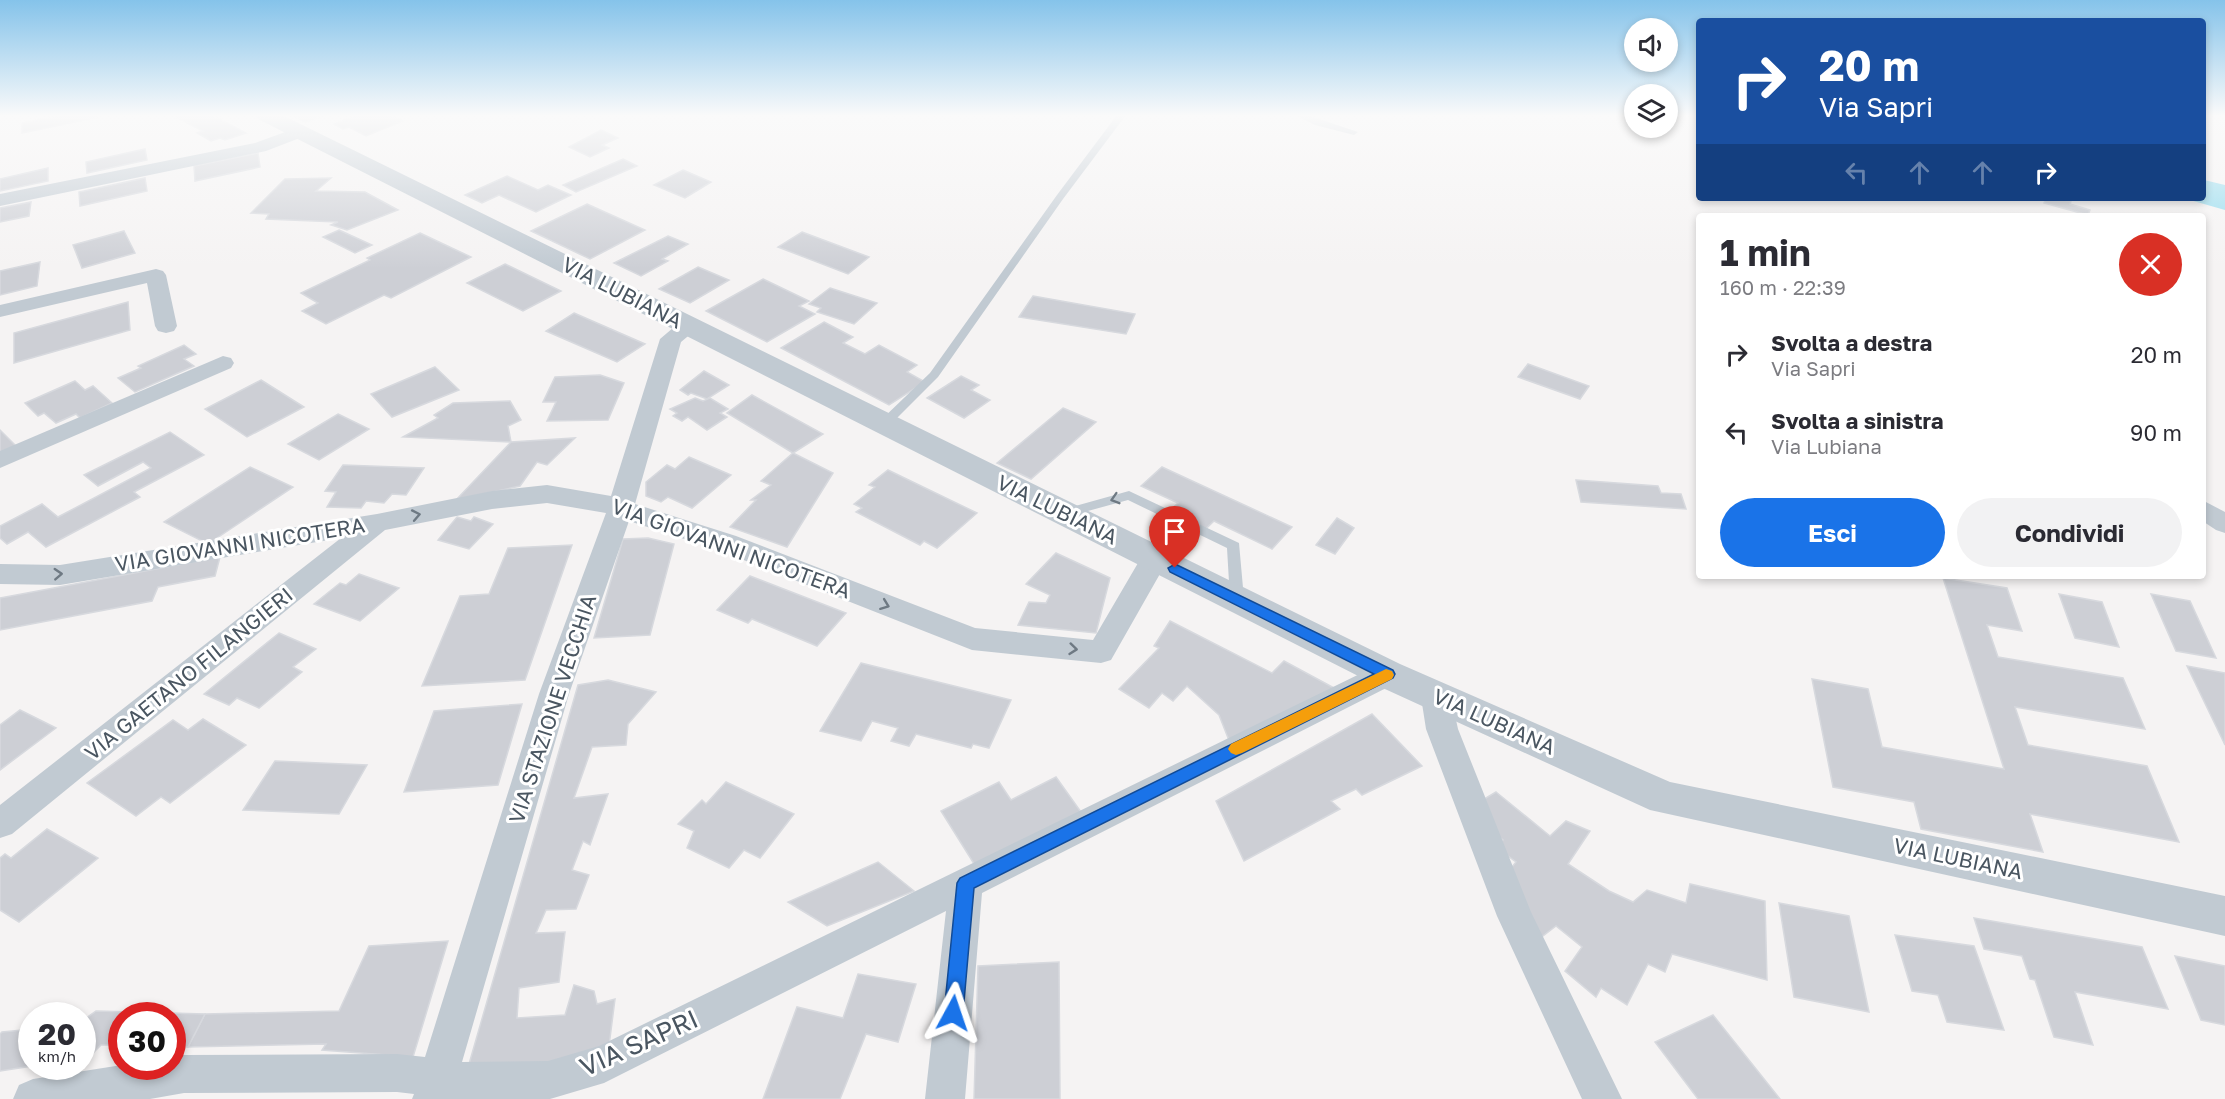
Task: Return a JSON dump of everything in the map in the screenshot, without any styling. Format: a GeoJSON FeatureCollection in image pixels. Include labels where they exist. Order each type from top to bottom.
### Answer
{"type":"FeatureCollection","features":[{"type":"Feature","properties":{"kind":"street"},"geometry":{"type":"LineString","coordinates":[[0,200],[165,166]]}},
{"type":"Feature","properties":{"kind":"street","name":"VIA LUBIANA"},"geometry":{"type":"LineString","coordinates":[[367,166],[1388,674],[1664,798],[2225,916]]}},
{"type":"Feature","properties":{"kind":"street"},"geometry":{"type":"LineString","coordinates":[[0,311],[156,275],[166,326]]}},
{"type":"Feature","properties":{"kind":"street","name":"VIA STAZIONE VECCHIA"},"geometry":{"type":"LineString","coordinates":[[435,1088],[554,694],[620,509],[670,339],[688,327]]}},
{"type":"Feature","properties":{"kind":"street"},"geometry":{"type":"LineString","coordinates":[[0,460],[223,363]]}},
{"type":"Feature","properties":{"kind":"street","name":"VIA GIOVANNI NICOTERA"},"geometry":{"type":"LineString","coordinates":[[0,574],[60,575],[377,523],[492,500],[547,494],[600,502],[727,543],[972,639],[1101,652],[1155,558]]}},
{"type":"Feature","properties":{"kind":"street"},"geometry":{"type":"LineString","coordinates":[[2206,511],[2225,524]]}},
{"type":"Feature","properties":{"kind":"street","name":"VIA GAETANO FILANGIERI"},"geometry":{"type":"LineString","coordinates":[[0,824],[377,523]]}},
{"type":"Feature","properties":{"kind":"street","name":"VIA SAPRI"},"geometry":{"type":"LineString","coordinates":[[33,1099],[184,1074],[397,1073],[435,1088],[469,1082],[548,1080],[604,1064],[1388,674]]}},
{"type":"Feature","properties":{"kind":"street"},"geometry":{"type":"LineString","coordinates":[[1436,697],[1442,729],[1515,916],[1602,1099]]}},
{"type":"Feature","properties":{"kind":"street"},"geometry":{"type":"LineString","coordinates":[[945,1099],[966,883]]}},
{"type":"Feature","properties":{"kind":"lane"},"geometry":{"type":"LineString","coordinates":[[885,424],[934,375],[1083,166]]}},
{"type":"Feature","properties":{"kind":"lane"},"geometry":{"type":"LineString","coordinates":[[1065,514],[1128,495],[1234,546],[1237,599]]}},
{"type":"Feature","properties":{"kind":"building"},"geometry":{"type":"Polygon","coordinates":[[[86,166],[118,166],[87,173],[86,166]]]}},
{"type":"Feature","properties":{"kind":"building"},"geometry":{"type":"Polygon","coordinates":[[[194,166],[260,166],[260,167],[195,181],[194,166]]]}},
{"type":"Feature","properties":{"kind":"building"},"geometry":{"type":"Polygon","coordinates":[[[606,166],[636,166],[576,192],[563,185],[606,166]]]}},
{"type":"Feature","properties":{"kind":"building"},"geometry":{"type":"Polygon","coordinates":[[[48,168],[48,181],[0,191],[0,179],[48,168]]]}},
{"type":"Feature","properties":{"kind":"building"},"geometry":{"type":"Polygon","coordinates":[[[683,170],[711,182],[685,198],[654,185],[683,170]]]}},
{"type":"Feature","properties":{"kind":"building"},"geometry":{"type":"Polygon","coordinates":[[[507,176],[538,190],[548,185],[571,195],[536,212],[499,195],[482,203],[465,195],[507,176]]]}},
{"type":"Feature","properties":{"kind":"building"},"geometry":{"type":"Polygon","coordinates":[[[145,178],[147,191],[80,206],[79,192],[145,178]]]}},
{"type":"Feature","properties":{"kind":"building"},"geometry":{"type":"Polygon","coordinates":[[[331,178],[316,191],[365,192],[398,210],[347,230],[331,225],[338,222],[266,219],[269,214],[251,213],[285,179],[331,178]]]}},
{"type":"Feature","properties":{"kind":"building"},"geometry":{"type":"Polygon","coordinates":[[[2045,201],[2071,201],[2070,204],[2090,210],[2089,213],[2081,213],[2044,203],[2045,201]]]}},
{"type":"Feature","properties":{"kind":"building"},"geometry":{"type":"Polygon","coordinates":[[[31,202],[29,216],[0,222],[0,208],[31,202]]]}},
{"type":"Feature","properties":{"kind":"building"},"geometry":{"type":"Polygon","coordinates":[[[587,204],[645,230],[590,259],[531,231],[587,204]]]}},
{"type":"Feature","properties":{"kind":"building"},"geometry":{"type":"Polygon","coordinates":[[[339,230],[372,245],[355,253],[323,237],[339,230]]]}},
{"type":"Feature","properties":{"kind":"building"},"geometry":{"type":"Polygon","coordinates":[[[124,231],[135,253],[82,268],[73,245],[124,231]]]}},
{"type":"Feature","properties":{"kind":"building"},"geometry":{"type":"Polygon","coordinates":[[[802,232],[869,257],[848,274],[778,247],[802,232]]]}},
{"type":"Feature","properties":{"kind":"building"},"geometry":{"type":"Polygon","coordinates":[[[420,233],[471,257],[391,298],[384,295],[326,324],[302,311],[318,303],[301,293],[420,233]]]}},
{"type":"Feature","properties":{"kind":"building"},"geometry":{"type":"Polygon","coordinates":[[[668,236],[688,244],[662,259],[668,261],[641,276],[614,263],[668,236]]]}},
{"type":"Feature","properties":{"kind":"building"},"geometry":{"type":"Polygon","coordinates":[[[40,262],[37,286],[0,295],[0,271],[40,262]]]}},
{"type":"Feature","properties":{"kind":"building"},"geometry":{"type":"Polygon","coordinates":[[[505,264],[561,291],[523,311],[467,283],[505,264]]]}},
{"type":"Feature","properties":{"kind":"building"},"geometry":{"type":"Polygon","coordinates":[[[698,267],[729,280],[690,303],[659,289],[698,267]]]}},
{"type":"Feature","properties":{"kind":"building"},"geometry":{"type":"Polygon","coordinates":[[[763,279],[809,301],[799,306],[815,314],[767,342],[706,311],[763,279]]]}},
{"type":"Feature","properties":{"kind":"building"},"geometry":{"type":"Polygon","coordinates":[[[830,288],[877,303],[854,324],[817,312],[821,308],[809,304],[830,288]]]}},
{"type":"Feature","properties":{"kind":"building"},"geometry":{"type":"Polygon","coordinates":[[[1033,296],[1135,314],[1126,334],[1019,317],[1033,296]]]}},
{"type":"Feature","properties":{"kind":"building"},"geometry":{"type":"Polygon","coordinates":[[[128,302],[130,330],[14,363],[14,333],[128,302]]]}},
{"type":"Feature","properties":{"kind":"building"},"geometry":{"type":"Polygon","coordinates":[[[574,313],[645,344],[617,362],[546,331],[574,313]]]}},
{"type":"Feature","properties":{"kind":"building"},"geometry":{"type":"Polygon","coordinates":[[[824,322],[853,337],[843,343],[865,354],[879,345],[917,365],[907,372],[925,382],[889,405],[781,348],[824,322]]]}},
{"type":"Feature","properties":{"kind":"building"},"geometry":{"type":"Polygon","coordinates":[[[184,345],[196,354],[184,359],[194,366],[135,392],[118,378],[141,368],[138,366],[184,345]]]}},
{"type":"Feature","properties":{"kind":"building"},"geometry":{"type":"Polygon","coordinates":[[[1528,364],[1589,386],[1580,399],[1518,377],[1528,364]]]}},
{"type":"Feature","properties":{"kind":"building"},"geometry":{"type":"Polygon","coordinates":[[[435,367],[459,390],[392,417],[371,394],[435,367]]]}},
{"type":"Feature","properties":{"kind":"building"},"geometry":{"type":"Polygon","coordinates":[[[704,371],[729,385],[707,399],[691,393],[688,395],[680,390],[704,371]]]}},
{"type":"Feature","properties":{"kind":"building"},"geometry":{"type":"Polygon","coordinates":[[[600,375],[624,383],[608,420],[547,421],[556,402],[543,402],[555,377],[600,375]]]}},
{"type":"Feature","properties":{"kind":"building"},"geometry":{"type":"Polygon","coordinates":[[[961,376],[979,385],[971,390],[990,400],[964,418],[927,398],[961,376]]]}},
{"type":"Feature","properties":{"kind":"building"},"geometry":{"type":"Polygon","coordinates":[[[261,380],[304,407],[247,437],[205,409],[261,380]]]}},
{"type":"Feature","properties":{"kind":"building"},"geometry":{"type":"Polygon","coordinates":[[[75,381],[85,390],[93,386],[112,403],[80,418],[76,414],[56,423],[44,413],[38,416],[25,403],[75,381]]]}},
{"type":"Feature","properties":{"kind":"building"},"geometry":{"type":"Polygon","coordinates":[[[752,395],[823,434],[793,453],[727,413],[752,395]]]}},
{"type":"Feature","properties":{"kind":"building"},"geometry":{"type":"Polygon","coordinates":[[[695,398],[703,401],[710,398],[728,409],[720,413],[727,417],[707,430],[688,417],[682,421],[673,416],[677,413],[670,409],[695,398]]]}},
{"type":"Feature","properties":{"kind":"building"},"geometry":{"type":"Polygon","coordinates":[[[510,401],[521,420],[508,426],[511,442],[403,437],[438,418],[434,415],[453,403],[510,401]]]}},
{"type":"Feature","properties":{"kind":"building"},"geometry":{"type":"Polygon","coordinates":[[[1063,408],[1096,422],[1031,479],[997,463],[1063,408]]]}},
{"type":"Feature","properties":{"kind":"building"},"geometry":{"type":"Polygon","coordinates":[[[338,414],[369,429],[319,460],[288,444],[338,414]]]}},
{"type":"Feature","properties":{"kind":"building"},"geometry":{"type":"Polygon","coordinates":[[[0,430],[16,446],[0,453],[0,430]]]}},
{"type":"Feature","properties":{"kind":"building"},"geometry":{"type":"Polygon","coordinates":[[[170,432],[204,455],[134,492],[140,497],[46,547],[28,532],[7,544],[0,538],[0,526],[42,504],[58,517],[151,468],[143,462],[98,486],[84,475],[170,432]]]}},
{"type":"Feature","properties":{"kind":"building"},"geometry":{"type":"Polygon","coordinates":[[[575,438],[547,465],[537,462],[520,486],[456,500],[511,442],[575,438]]]}},
{"type":"Feature","properties":{"kind":"building"},"geometry":{"type":"Polygon","coordinates":[[[793,453],[833,473],[787,547],[730,527],[756,500],[751,500],[771,485],[761,481],[793,453]]]}},
{"type":"Feature","properties":{"kind":"building"},"geometry":{"type":"Polygon","coordinates":[[[689,457],[731,475],[692,508],[668,497],[661,502],[646,496],[646,482],[667,465],[675,469],[689,457]]]}},
{"type":"Feature","properties":{"kind":"building"},"geometry":{"type":"Polygon","coordinates":[[[343,465],[424,468],[406,495],[392,494],[384,503],[366,501],[361,508],[327,507],[336,492],[325,491],[343,465]]]}},
{"type":"Feature","properties":{"kind":"building"},"geometry":{"type":"Polygon","coordinates":[[[250,467],[293,487],[208,544],[164,522],[250,467]]]}},
{"type":"Feature","properties":{"kind":"building"},"geometry":{"type":"Polygon","coordinates":[[[1162,467],[1292,527],[1272,549],[1214,521],[1188,546],[1152,528],[1178,503],[1141,486],[1162,467]]]}},
{"type":"Feature","properties":{"kind":"building"},"geometry":{"type":"Polygon","coordinates":[[[888,470],[977,513],[937,548],[924,541],[920,545],[856,512],[862,508],[854,504],[875,487],[869,485],[888,470]]]}},
{"type":"Feature","properties":{"kind":"building"},"geometry":{"type":"Polygon","coordinates":[[[1576,480],[1658,486],[1661,493],[1681,494],[1686,509],[1581,502],[1576,480]]]}},
{"type":"Feature","properties":{"kind":"building"},"geometry":{"type":"Polygon","coordinates":[[[457,517],[471,521],[474,517],[493,524],[469,549],[438,540],[457,517]]]}},
{"type":"Feature","properties":{"kind":"building"},"geometry":{"type":"Polygon","coordinates":[[[1337,518],[1354,528],[1335,554],[1316,545],[1337,518]]]}},
{"type":"Feature","properties":{"kind":"building"},"geometry":{"type":"Polygon","coordinates":[[[648,538],[674,544],[650,635],[594,638],[623,539],[648,538]]]}},
{"type":"Feature","properties":{"kind":"building"},"geometry":{"type":"Polygon","coordinates":[[[572,545],[525,680],[422,686],[460,596],[489,594],[508,548],[572,545]]]}},
{"type":"Feature","properties":{"kind":"building"},"geometry":{"type":"Polygon","coordinates":[[[1056,553],[1110,578],[1096,633],[1018,625],[1029,602],[1046,603],[1050,595],[1026,584],[1056,553]]]}},
{"type":"Feature","properties":{"kind":"building"},"geometry":{"type":"Polygon","coordinates":[[[220,557],[215,576],[158,587],[152,601],[0,630],[0,598],[220,557]]]}},
{"type":"Feature","properties":{"kind":"building"},"geometry":{"type":"Polygon","coordinates":[[[359,574],[399,588],[360,621],[314,604],[340,583],[346,585],[359,574]]]}},
{"type":"Feature","properties":{"kind":"building"},"geometry":{"type":"Polygon","coordinates":[[[750,576],[846,613],[817,646],[752,619],[748,623],[717,610],[750,576]]]}},
{"type":"Feature","properties":{"kind":"building"},"geometry":{"type":"Polygon","coordinates":[[[1943,579],[2007,588],[2022,631],[1987,625],[1998,657],[2123,678],[2145,729],[2015,707],[2028,745],[2147,766],[2179,842],[2030,814],[2043,852],[1921,829],[1914,802],[1833,787],[1812,679],[1868,689],[1882,747],[2004,769],[1943,579]]]}},
{"type":"Feature","properties":{"kind":"building"},"geometry":{"type":"Polygon","coordinates":[[[2059,594],[2102,602],[2119,647],[2075,638],[2059,594]]]}},
{"type":"Feature","properties":{"kind":"building"},"geometry":{"type":"Polygon","coordinates":[[[2151,594],[2190,601],[2216,658],[2176,651],[2151,594]]]}},
{"type":"Feature","properties":{"kind":"building"},"geometry":{"type":"Polygon","coordinates":[[[1170,621],[1272,673],[1284,661],[1336,689],[1230,743],[1219,715],[1187,686],[1173,701],[1162,693],[1149,708],[1119,689],[1159,648],[1154,646],[1170,621]]]}},
{"type":"Feature","properties":{"kind":"building"},"geometry":{"type":"Polygon","coordinates":[[[279,633],[316,649],[293,667],[302,672],[259,708],[237,698],[229,705],[204,694],[279,633]]]}},
{"type":"Feature","properties":{"kind":"building"},"geometry":{"type":"Polygon","coordinates":[[[861,663],[1011,700],[989,748],[973,744],[971,748],[916,734],[909,746],[891,741],[898,728],[872,721],[861,741],[820,731],[861,663]]]}},
{"type":"Feature","properties":{"kind":"building"},"geometry":{"type":"Polygon","coordinates":[[[2187,666],[2225,673],[2225,745],[2187,666]]]}},
{"type":"Feature","properties":{"kind":"building"},"geometry":{"type":"Polygon","coordinates":[[[608,680],[656,692],[628,724],[626,745],[592,747],[574,798],[608,794],[590,845],[583,841],[572,870],[589,875],[576,909],[546,910],[536,933],[565,932],[559,982],[519,988],[517,1018],[565,1015],[574,985],[594,991],[597,1004],[615,999],[609,1046],[547,1067],[467,1071],[578,685],[608,680]]]}},
{"type":"Feature","properties":{"kind":"building"},"geometry":{"type":"Polygon","coordinates":[[[522,704],[498,785],[404,792],[434,711],[522,704]]]}},
{"type":"Feature","properties":{"kind":"building"},"geometry":{"type":"Polygon","coordinates":[[[20,710],[56,728],[0,770],[0,725],[20,710]]]}},
{"type":"Feature","properties":{"kind":"building"},"geometry":{"type":"Polygon","coordinates":[[[1372,714],[1422,766],[1362,795],[1356,789],[1331,801],[1340,809],[1244,861],[1216,801],[1372,714]]]}},
{"type":"Feature","properties":{"kind":"building"},"geometry":{"type":"Polygon","coordinates":[[[203,719],[246,745],[170,803],[161,797],[136,816],[87,783],[173,720],[188,730],[203,719]]]}},
{"type":"Feature","properties":{"kind":"building"},"geometry":{"type":"Polygon","coordinates":[[[275,761],[367,765],[339,814],[243,810],[275,761]]]}},
{"type":"Feature","properties":{"kind":"building"},"geometry":{"type":"Polygon","coordinates":[[[1056,777],[1081,812],[976,867],[941,811],[999,782],[1011,800],[1056,777]]]}},
{"type":"Feature","properties":{"kind":"building"},"geometry":{"type":"Polygon","coordinates":[[[726,782],[794,814],[760,858],[744,850],[729,868],[687,848],[694,831],[678,824],[702,800],[706,804],[726,782]]]}},
{"type":"Feature","properties":{"kind":"building"},"geometry":{"type":"Polygon","coordinates":[[[1496,792],[1550,836],[1566,821],[1590,831],[1568,864],[1609,891],[1633,902],[1647,890],[1686,903],[1690,884],[1765,901],[1767,980],[1672,954],[1665,972],[1648,964],[1627,1005],[1601,988],[1596,997],[1565,971],[1582,947],[1556,926],[1535,942],[1503,878],[1516,862],[1497,848],[1503,840],[1484,826],[1479,802],[1496,792]]]}},
{"type":"Feature","properties":{"kind":"building"},"geometry":{"type":"Polygon","coordinates":[[[47,829],[98,858],[19,922],[0,910],[0,858],[5,854],[11,858],[47,829]]]}},
{"type":"Feature","properties":{"kind":"building"},"geometry":{"type":"Polygon","coordinates":[[[878,862],[914,891],[827,926],[788,902],[878,862]]]}},
{"type":"Feature","properties":{"kind":"building"},"geometry":{"type":"Polygon","coordinates":[[[1779,903],[1849,916],[1869,1012],[1794,997],[1779,903]]]}},
{"type":"Feature","properties":{"kind":"building"},"geometry":{"type":"Polygon","coordinates":[[[1974,918],[2142,947],[2168,1009],[2075,992],[2093,1045],[2054,1037],[2035,980],[2030,979],[2022,956],[1984,949],[1974,918]]]}},
{"type":"Feature","properties":{"kind":"building"},"geometry":{"type":"Polygon","coordinates":[[[1895,935],[1974,946],[2004,1030],[1947,1022],[1938,995],[1912,991],[1895,935]]]}},
{"type":"Feature","properties":{"kind":"building"},"geometry":{"type":"Polygon","coordinates":[[[448,941],[413,1057],[322,1050],[326,1044],[188,1047],[205,1014],[339,1011],[369,946],[448,941]]]}},
{"type":"Feature","properties":{"kind":"building"},"geometry":{"type":"Polygon","coordinates":[[[2175,956],[2225,966],[2225,1025],[2201,1020],[2175,956]]]}},
{"type":"Feature","properties":{"kind":"building"},"geometry":{"type":"Polygon","coordinates":[[[1059,962],[1060,1099],[974,1099],[978,966],[1059,962]]]}},
{"type":"Feature","properties":{"kind":"building"},"geometry":{"type":"Polygon","coordinates":[[[858,974],[916,984],[898,1042],[866,1034],[840,1099],[763,1099],[797,1007],[843,1018],[858,974]]]}},
{"type":"Feature","properties":{"kind":"building"},"geometry":{"type":"Polygon","coordinates":[[[96,1011],[108,1011],[108,1045],[101,1045],[96,1050],[96,1011]]]}},
{"type":"Feature","properties":{"kind":"building"},"geometry":{"type":"Polygon","coordinates":[[[186,1013],[205,1014],[186,1047],[186,1013]]]}},
{"type":"Feature","properties":{"kind":"building"},"geometry":{"type":"Polygon","coordinates":[[[1713,1015],[1780,1099],[1698,1099],[1655,1042],[1713,1015]]]}},
{"type":"Feature","properties":{"kind":"building"},"geometry":{"type":"Polygon","coordinates":[[[18,1030],[18,1068],[0,1071],[0,1034],[18,1030]]]}},
{"type":"Feature","properties":{"kind":"waterway"},"geometry":{"type":"LineString","coordinates":[[2206,193],[2225,198]]}},
{"type":"Feature","properties":{"kind":"slow traffic"},"geometry":{"type":"LineString","coordinates":[[1236,749],[1386,675]]}},
{"type":"Feature","properties":{"kind":"route"},"geometry":{"type":"LineString","coordinates":[[953,1013],[966,883],[1388,674],[1175,568]]}}]}
